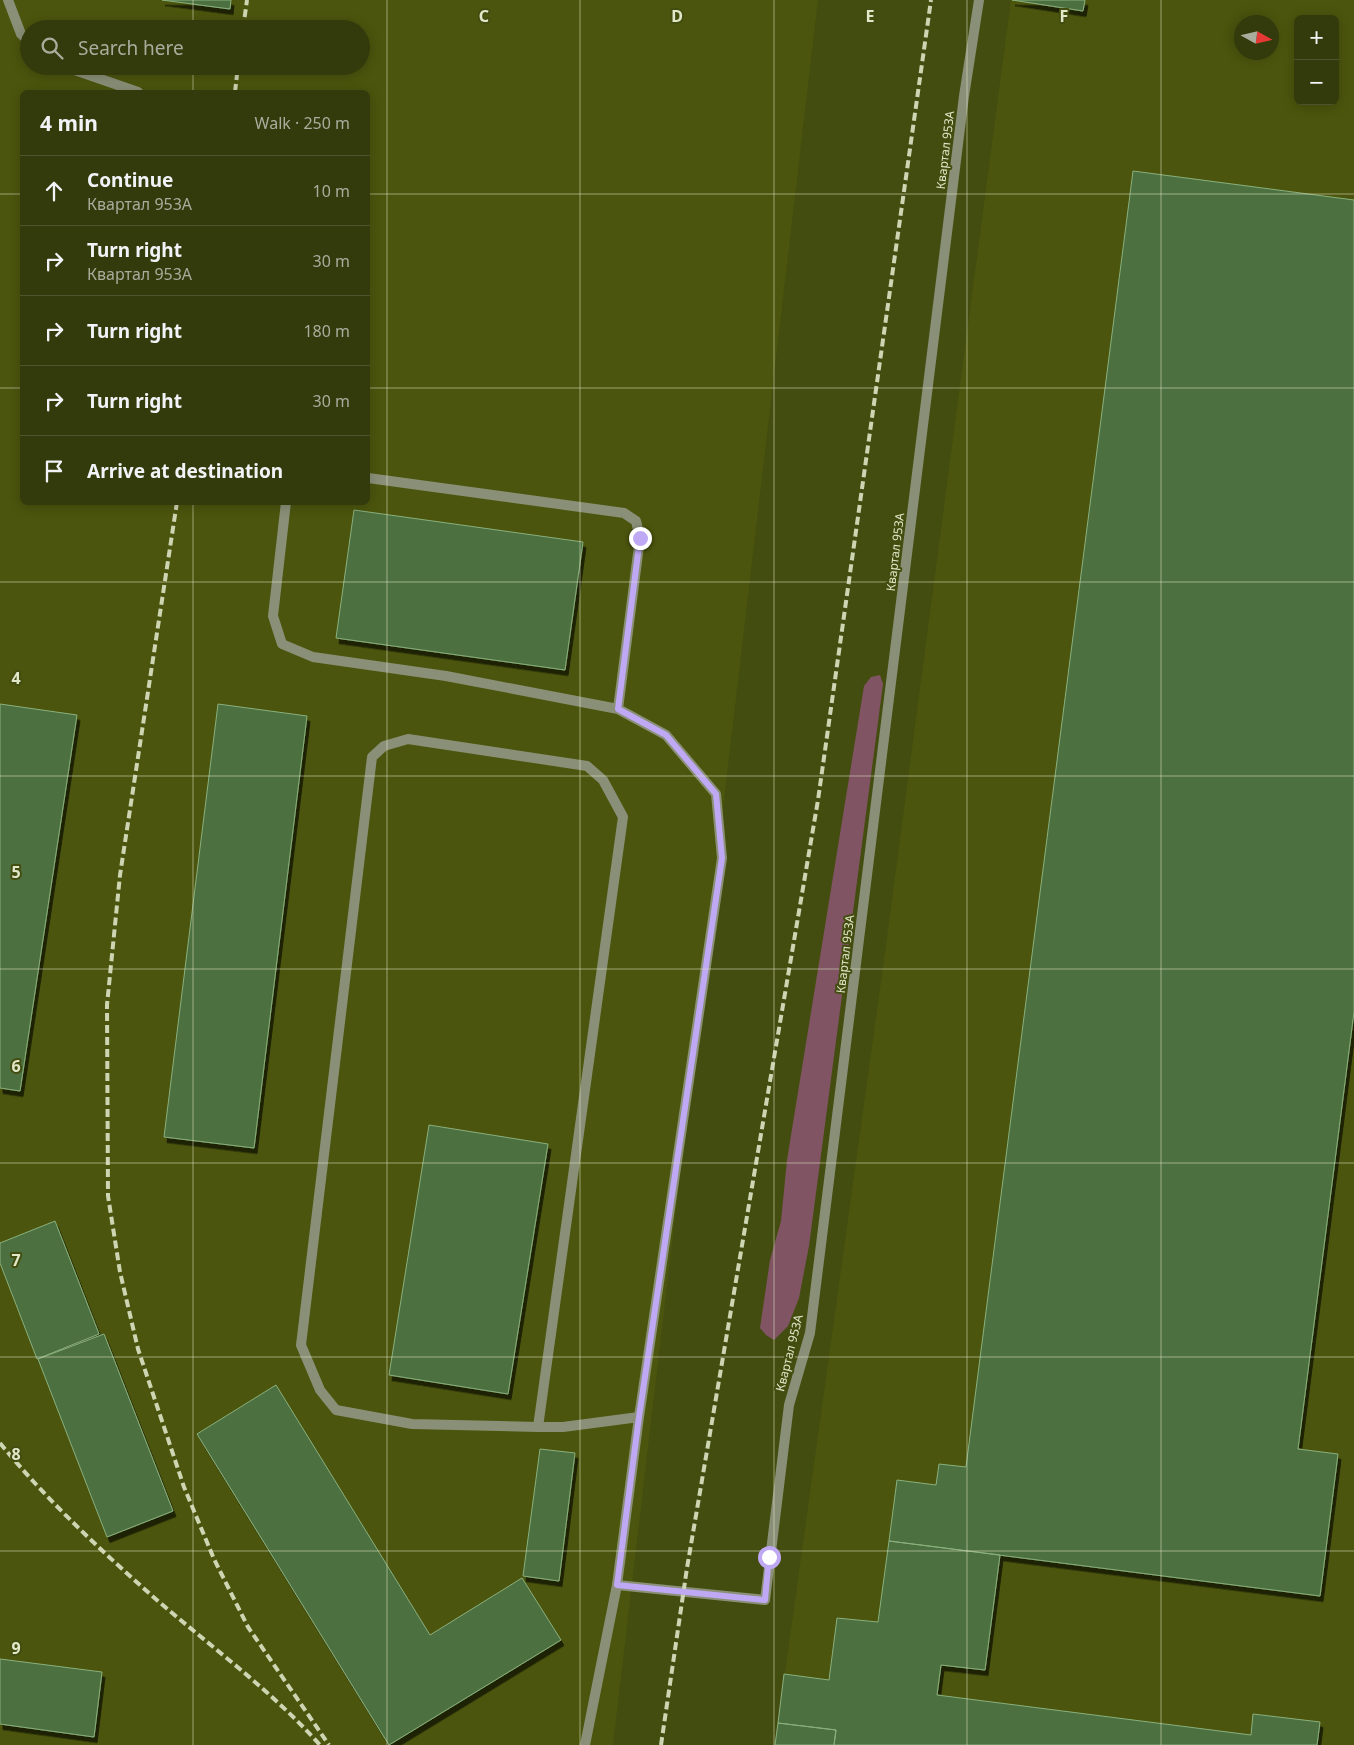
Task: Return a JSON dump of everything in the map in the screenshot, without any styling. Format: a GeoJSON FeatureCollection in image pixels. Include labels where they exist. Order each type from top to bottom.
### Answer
{"type":"FeatureCollection","features":[{"type":"Feature","properties":{"kind":"street"},"geometry":{"type":"LineString","coordinates":[[8,0],[20,31]]}},
{"type":"Feature","properties":{"kind":"street","name":"Квартал 953А"},"geometry":{"type":"LineString","coordinates":[[617,1585],[765,1600],[788,1405],[810,1333],[964,96],[979,0]]}},
{"type":"Feature","properties":{"kind":"street"},"geometry":{"type":"LineString","coordinates":[[90,75],[132,90]]}},
{"type":"Feature","properties":{"kind":"street"},"geometry":{"type":"LineString","coordinates":[[370,478],[624,513],[636,521],[640,538],[618,709]]}},
{"type":"Feature","properties":{"kind":"street"},"geometry":{"type":"LineString","coordinates":[[286,505],[273,616],[282,644],[313,657],[446,676],[618,709],[666,735],[716,794],[722,858],[639,1417],[617,1585],[585,1745]]}},
{"type":"Feature","properties":{"kind":"street"},"geometry":{"type":"LineString","coordinates":[[538,1427],[623,817],[603,780],[587,766],[408,739],[384,746],[372,757],[301,1345],[320,1390],[336,1410],[412,1424],[538,1427],[563,1427],[639,1417]]}},
{"type":"Feature","properties":{"kind":"shaded area"},"geometry":{"type":"Polygon","coordinates":[[[0,0],[818,0],[613,1745],[0,1745],[0,0]]]}},
{"type":"Feature","properties":{"kind":"shaded area"},"geometry":{"type":"Polygon","coordinates":[[[1011,0],[1354,0],[1354,1745],[775,1745],[885,953],[1011,0]]]}},
{"type":"Feature","properties":{"kind":"shaded area"},"geometry":{"type":"Polygon","coordinates":[[[880,675],[883,684],[809,1246],[799,1298],[788,1326],[774,1340],[760,1328],[770,1260],[781,1221],[787,1160],[864,686],[871,677],[880,675]]]}},
{"type":"Feature","properties":{"kind":"building"},"geometry":{"type":"Polygon","coordinates":[[[162,0],[231,0],[230,9],[162,0]]]}},
{"type":"Feature","properties":{"kind":"building"},"geometry":{"type":"Polygon","coordinates":[[[1012,0],[1085,0],[1083,11],[1012,0]]]}},
{"type":"Feature","properties":{"kind":"building"},"geometry":{"type":"Polygon","coordinates":[[[1133,171],[1354,200],[1354,1012],[1298,1449],[1338,1454],[1320,1596],[889,1541],[897,1480],[936,1485],[939,1464],[966,1467],[1133,171]]]}},
{"type":"Feature","properties":{"kind":"building"},"geometry":{"type":"Polygon","coordinates":[[[354,510],[583,542],[565,670],[336,638],[354,510]]]}},
{"type":"Feature","properties":{"kind":"building"},"geometry":{"type":"Polygon","coordinates":[[[0,704],[77,715],[20,1091],[0,1088],[0,704]]]}},
{"type":"Feature","properties":{"kind":"building"},"geometry":{"type":"Polygon","coordinates":[[[218,704],[307,716],[254,1148],[164,1137],[218,704]]]}},
{"type":"Feature","properties":{"kind":"building"},"geometry":{"type":"Polygon","coordinates":[[[429,1125],[548,1144],[508,1394],[389,1375],[429,1125]]]}},
{"type":"Feature","properties":{"kind":"building"},"geometry":{"type":"Polygon","coordinates":[[[55,1221],[99,1334],[37,1359],[0,1263],[0,1243],[55,1221]]]}},
{"type":"Feature","properties":{"kind":"building"},"geometry":{"type":"Polygon","coordinates":[[[104,1334],[173,1511],[107,1537],[38,1359],[104,1334]]]}},
{"type":"Feature","properties":{"kind":"building"},"geometry":{"type":"Polygon","coordinates":[[[276,1385],[430,1635],[522,1578],[561,1640],[389,1745],[197,1434],[276,1385]]]}},
{"type":"Feature","properties":{"kind":"building"},"geometry":{"type":"Polygon","coordinates":[[[540,1449],[575,1453],[559,1581],[523,1576],[540,1449]]]}},
{"type":"Feature","properties":{"kind":"building"},"geometry":{"type":"Polygon","coordinates":[[[889,1541],[1000,1555],[985,1670],[941,1665],[937,1695],[1251,1735],[1253,1714],[1320,1722],[1317,1745],[834,1745],[836,1730],[778,1723],[784,1674],[829,1680],[837,1618],[878,1622],[889,1541]]]}},
{"type":"Feature","properties":{"kind":"building"},"geometry":{"type":"Polygon","coordinates":[[[0,1659],[102,1672],[94,1737],[0,1724],[0,1659]]]}},
{"type":"Feature","properties":{"kind":"building"},"geometry":{"type":"Polygon","coordinates":[[[778,1723],[836,1730],[834,1745],[775,1745],[778,1723]]]}},
{"type":"Feature","properties":{"kind":"railway"},"geometry":{"type":"LineString","coordinates":[[244,20],[247,0]]}},
{"type":"Feature","properties":{"kind":"railway"},"geometry":{"type":"LineString","coordinates":[[661,1745],[687,1568],[818,800],[931,0]]}},
{"type":"Feature","properties":{"kind":"railway"},"geometry":{"type":"LineString","coordinates":[[235,90],[237,75]]}},
{"type":"Feature","properties":{"kind":"railway"},"geometry":{"type":"LineString","coordinates":[[177,505],[120,875],[107,1005],[108,1196],[120,1272],[138,1349],[184,1487],[214,1559],[248,1627],[329,1745]]}},
{"type":"Feature","properties":{"kind":"railway"},"geometry":{"type":"LineString","coordinates":[[0,1443],[53,1503],[91,1540],[150,1594],[259,1685],[320,1745]]}},
{"type":"Feature","properties":{"kind":"route"},"geometry":{"type":"LineString","coordinates":[[640,538],[618,709],[666,735],[716,794],[722,858],[639,1417],[617,1585],[765,1600],[769,1557]]}}]}
